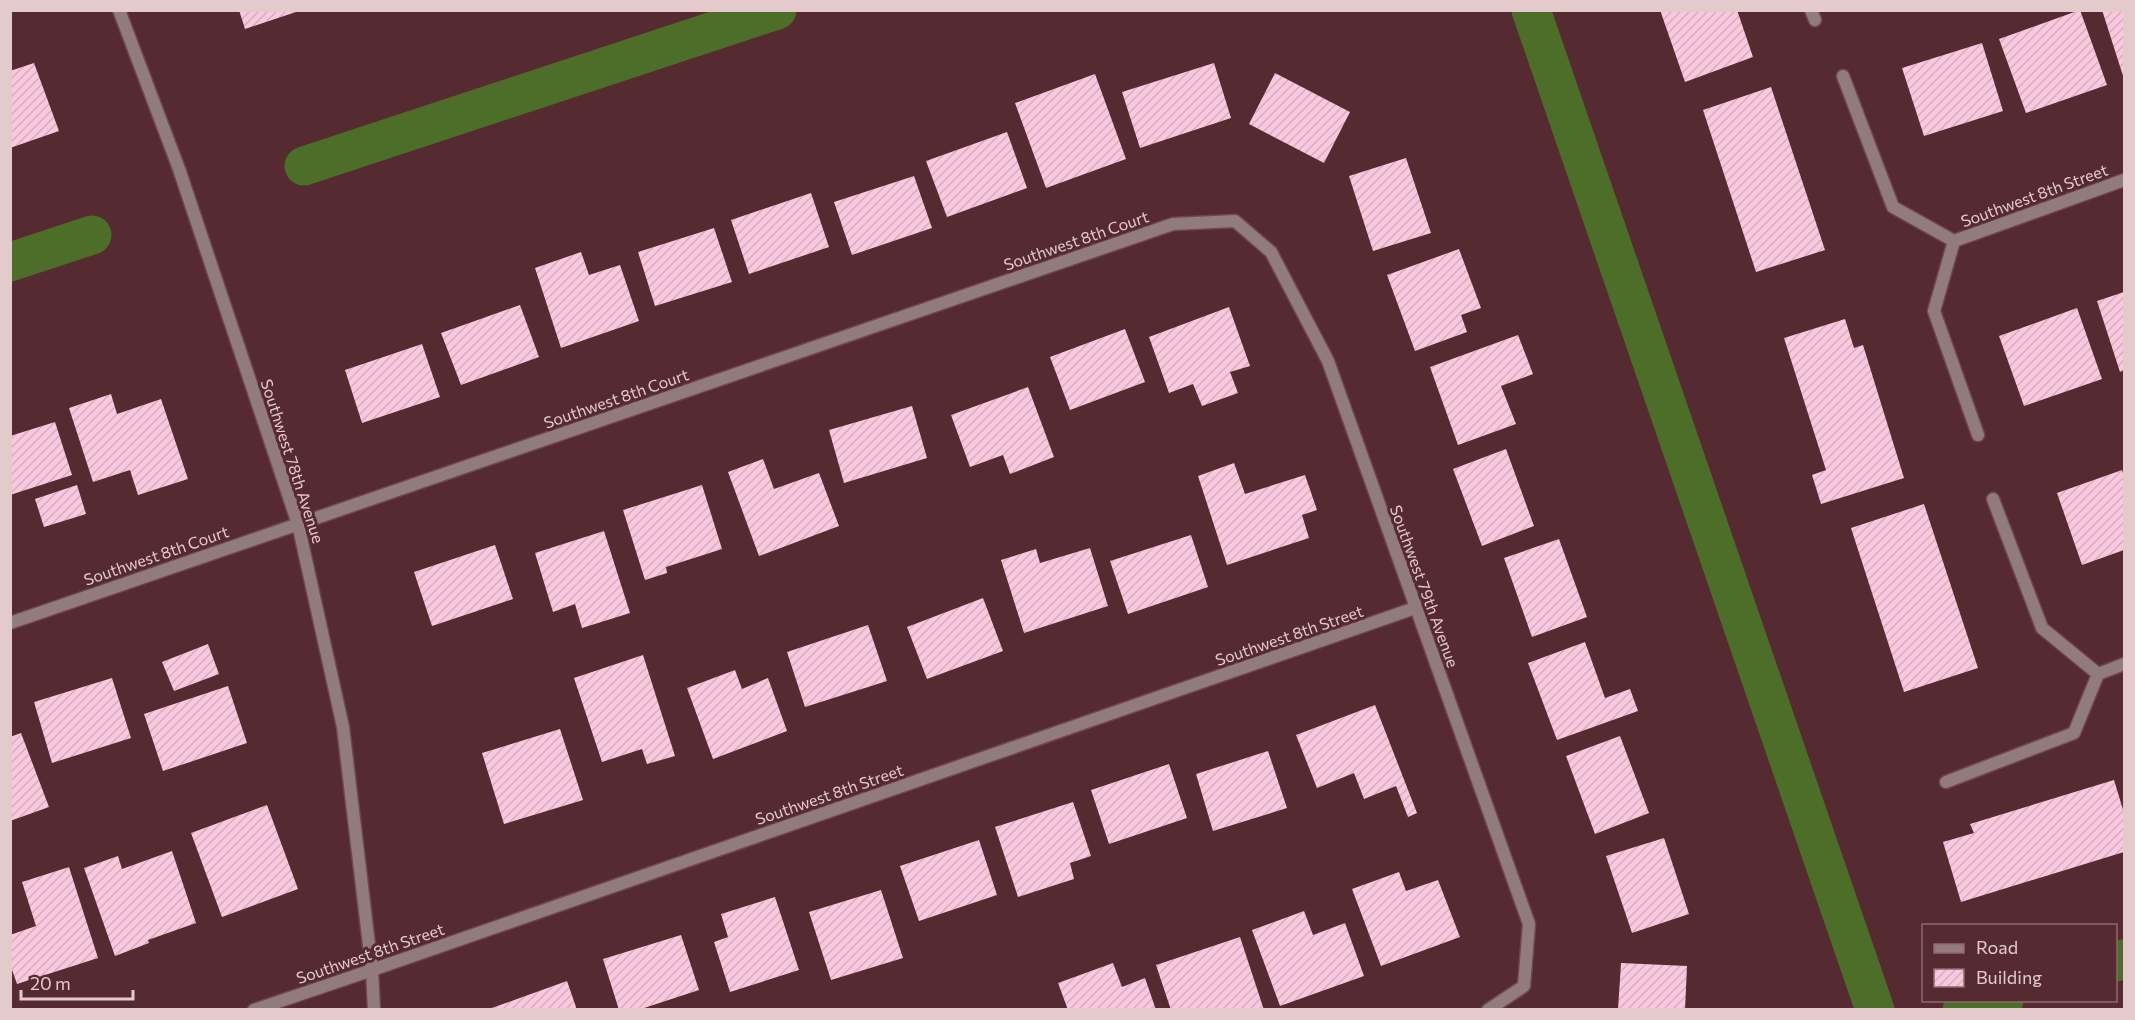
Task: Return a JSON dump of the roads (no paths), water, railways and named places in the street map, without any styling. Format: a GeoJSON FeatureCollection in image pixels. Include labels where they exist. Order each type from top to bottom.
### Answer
{"type":"FeatureCollection","features":[{"type":"Feature","properties":{"kind":"street","name":"Southwest 78th Avenue"},"geometry":{"type":"LineString","coordinates":[[119,10],[179,169],[298,524],[343,727],[372,970],[374,1010]]}},
{"type":"Feature","properties":{"kind":"street"},"geometry":{"type":"LineString","coordinates":[[1843,76],[1893,207],[1954,241],[1934,311],[1978,435]]}},
{"type":"Feature","properties":{"kind":"street","name":"Southwest 8th Street"},"geometry":{"type":"LineString","coordinates":[[1954,241],[2124,180]]}},
{"type":"Feature","properties":{"kind":"street","name":"Southwest 8th Court"},"geometry":{"type":"LineString","coordinates":[[10,623],[1173,224],[1235,221]]}},
{"type":"Feature","properties":{"kind":"street","name":"Southwest 79th Avenue"},"geometry":{"type":"LineString","coordinates":[[1235,221],[1271,252],[1328,361],[1529,924],[1524,986],[1488,1010]]}},
{"type":"Feature","properties":{"kind":"street"},"geometry":{"type":"LineString","coordinates":[[1993,499],[2043,628],[2098,674]]}},
{"type":"Feature","properties":{"kind":"street","name":"Southwest 8th Street"},"geometry":{"type":"LineString","coordinates":[[254,1010],[1415,608]]}},
{"type":"Feature","properties":{"kind":"street"},"geometry":{"type":"LineString","coordinates":[[1946,782],[2074,733],[2098,674],[2124,664]]}},
{"type":"Feature","properties":{"kind":"waterway"},"geometry":{"type":"LineString","coordinates":[[304,166],[777,10]]}},
{"type":"Feature","properties":{"kind":"waterway"},"geometry":{"type":"LineString","coordinates":[[1531,10],[1875,1010]]}},
{"type":"Feature","properties":{"kind":"waterway"},"geometry":{"type":"LineString","coordinates":[[10,262],[92,235]]}},
{"type":"Feature","properties":{"kind":"waterway"},"geometry":{"type":"LineString","coordinates":[[2117,962],[2124,959]]}},
{"type":"Feature","properties":{"kind":"waterway"},"geometry":{"type":"LineString","coordinates":[[1962,1010],[1985,1007],[1999,1002]]}}]}
